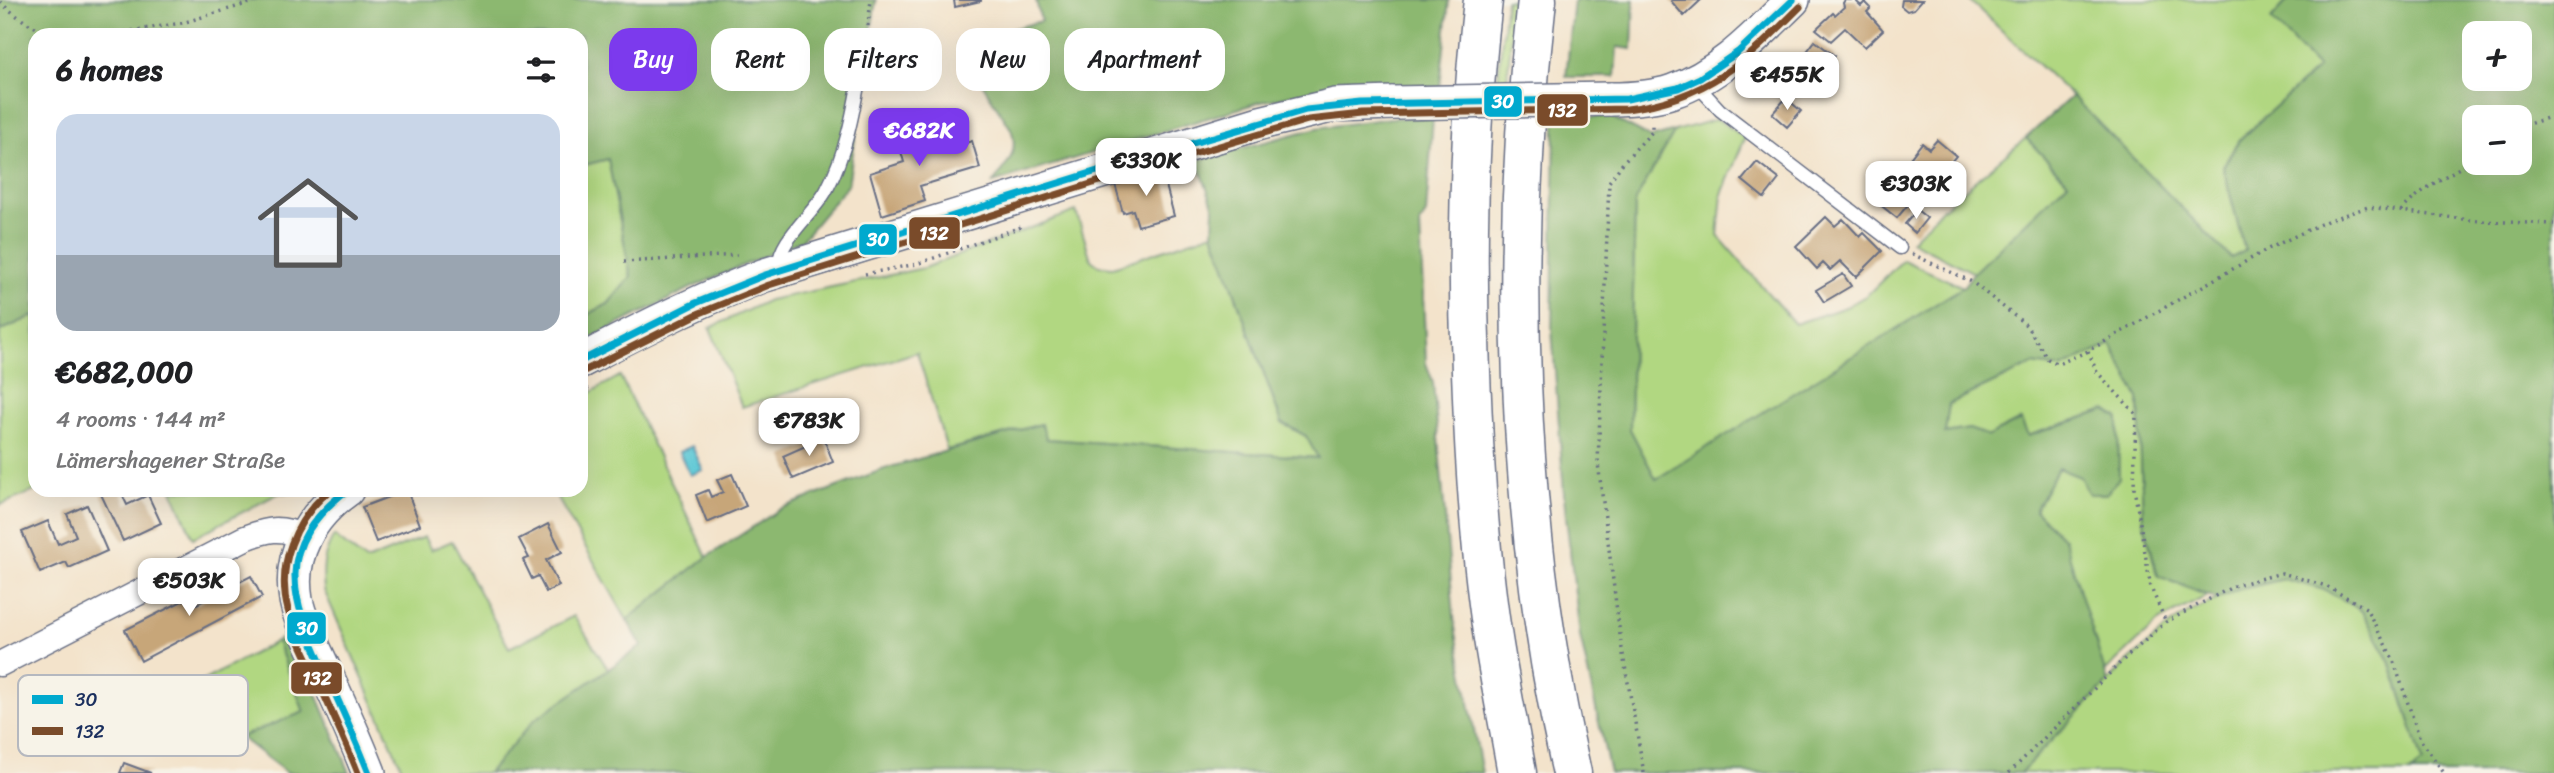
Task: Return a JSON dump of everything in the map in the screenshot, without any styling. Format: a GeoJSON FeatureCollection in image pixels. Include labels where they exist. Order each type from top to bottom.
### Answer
{"type":"FeatureCollection","features":[{"type":"Feature","properties":{"kind":"highway"},"geometry":{"type":"LineString","coordinates":[[1483,0],[1469,183],[1474,458],[1492,631],[1517,773]]}},
{"type":"Feature","properties":{"kind":"highway"},"geometry":{"type":"LineString","coordinates":[[1537,0],[1525,140],[1520,316],[1528,474],[1542,604],[1572,773]]}},
{"type":"Feature","properties":{"kind":"main road"},"geometry":{"type":"LineString","coordinates":[[588,357],[780,262],[1009,198],[1260,122],[1335,105],[1609,99],[1652,97],[1673,91],[1691,76],[1748,44],[1793,0]]}},
{"type":"Feature","properties":{"kind":"main road"},"geometry":{"type":"LineString","coordinates":[[336,497],[316,518],[304,537],[296,568],[296,601],[369,773]]}},
{"type":"Feature","properties":{"kind":"street"},"geometry":{"type":"LineString","coordinates":[[0,664],[243,539],[274,529],[288,530],[304,537]]}},
{"type":"Feature","properties":{"kind":"lane"},"geometry":{"type":"LineString","coordinates":[[1691,76],[1720,110],[1899,248]]}},
{"type":"Feature","properties":{"kind":"lane"},"geometry":{"type":"LineString","coordinates":[[780,262],[836,172],[857,91]]}},
{"type":"Feature","properties":{"kind":"path"},"geometry":{"type":"LineString","coordinates":[[150,28],[182,23],[261,0]]}},
{"type":"Feature","properties":{"kind":"path"},"geometry":{"type":"LineString","coordinates":[[867,28],[871,0]]}},
{"type":"Feature","properties":{"kind":"path"},"geometry":{"type":"LineString","coordinates":[[0,2],[39,28]]}},
{"type":"Feature","properties":{"kind":"path"},"geometry":{"type":"LineString","coordinates":[[1644,773],[1620,643],[1598,463],[1609,182],[1625,160],[1652,132],[1652,97]]}},
{"type":"Feature","properties":{"kind":"path"},"geometry":{"type":"LineString","coordinates":[[2532,123],[2554,116]]}},
{"type":"Feature","properties":{"kind":"path"},"geometry":{"type":"LineString","coordinates":[[2401,211],[2414,197],[2462,167]]}},
{"type":"Feature","properties":{"kind":"path"},"geometry":{"type":"LineString","coordinates":[[1899,248],[1972,282],[2026,325],[2048,359],[2058,365],[2088,351],[2257,256],[2329,220],[2368,207],[2479,221],[2554,224]]}},
{"type":"Feature","properties":{"kind":"path"},"geometry":{"type":"LineString","coordinates":[[624,262],[780,262]]}},
{"type":"Feature","properties":{"kind":"path"},"geometry":{"type":"LineString","coordinates":[[2088,351],[2097,372],[2136,414],[2134,488],[2151,588],[2166,622]]}},
{"type":"Feature","properties":{"kind":"path"},"geometry":{"type":"LineString","coordinates":[[2010,773],[2121,662],[2166,622],[2236,585],[2282,573],[2326,586],[2365,608],[2393,659],[2420,739],[2444,773]]}},
{"type":"Feature","properties":{"kind":"green space"},"geometry":{"type":"Polygon","coordinates":[[[0,0],[876,0],[872,28],[824,28],[824,91],[862,91],[848,185],[802,240],[693,287],[588,340],[588,314],[608,304],[631,277],[608,159],[588,164],[588,28],[28,28],[28,318],[0,331],[0,0]]]}},
{"type":"Feature","properties":{"kind":"green space"},"geometry":{"type":"Polygon","coordinates":[[[1036,0],[1449,0],[1440,87],[1323,88],[1257,103],[993,183],[1003,171],[1014,145],[1011,129],[987,91],[1050,91],[1050,28],[1015,28],[1041,21],[1036,0]]]}},
{"type":"Feature","properties":{"kind":"green space"},"geometry":{"type":"Polygon","coordinates":[[[1506,0],[1515,0],[1507,80],[1498,80],[1506,0]]]}},
{"type":"Feature","properties":{"kind":"green space"},"geometry":{"type":"Polygon","coordinates":[[[1574,0],[1634,0],[1632,49],[1617,47],[1615,77],[1566,77],[1574,0]]]}},
{"type":"Feature","properties":{"kind":"green space"},"geometry":{"type":"Polygon","coordinates":[[[1969,0],[2288,0],[2271,19],[2318,68],[2240,139],[2223,166],[2245,251],[2231,259],[2072,96],[1969,0]]]}},
{"type":"Feature","properties":{"kind":"green space"},"geometry":{"type":"Polygon","coordinates":[[[2288,0],[2554,0],[2554,773],[2410,773],[2423,762],[2390,661],[2362,611],[2325,590],[2284,579],[2237,590],[2218,599],[2158,576],[2143,519],[2139,399],[2111,344],[2061,368],[2033,364],[1949,404],[1945,433],[1969,429],[1989,436],[2021,420],[2028,436],[2106,410],[2118,418],[2119,478],[2107,494],[2089,494],[2080,477],[2058,468],[2035,510],[2064,539],[2108,682],[2020,773],[1610,773],[1580,636],[1565,508],[1552,330],[1555,119],[1609,116],[1651,138],[1675,131],[1635,201],[1630,429],[1656,479],[1963,287],[1974,272],[2068,182],[2026,138],[2072,96],[2231,258],[2245,251],[2223,167],[2240,139],[2318,68],[2271,19],[2288,0]]]}},
{"type":"Feature","properties":{"kind":"green space"},"geometry":{"type":"Polygon","coordinates":[[[1391,118],[1433,118],[1426,214],[1420,223],[1426,363],[1433,382],[1455,627],[1482,773],[488,773],[534,720],[642,646],[627,620],[707,557],[782,508],[887,468],[1041,424],[1047,439],[1318,458],[1306,436],[1282,423],[1213,233],[1214,208],[1197,160],[1317,128],[1391,118]]]}},
{"type":"Feature","properties":{"kind":"green space"},"geometry":{"type":"Polygon","coordinates":[[[1717,119],[1745,138],[1722,194],[1718,236],[1795,324],[1846,307],[1867,295],[1903,260],[1963,287],[1656,480],[1630,430],[1635,201],[1675,131],[1717,119]]]}},
{"type":"Feature","properties":{"kind":"green space"},"geometry":{"type":"Polygon","coordinates":[[[2026,138],[2068,182],[1974,273],[1911,241],[1944,207],[2026,138]]]}},
{"type":"Feature","properties":{"kind":"green space"},"geometry":{"type":"Polygon","coordinates":[[[608,159],[631,277],[608,304],[588,314],[588,164],[608,159]]]}},
{"type":"Feature","properties":{"kind":"green space"},"geometry":{"type":"Polygon","coordinates":[[[1076,211],[1091,260],[1099,266],[1113,267],[1213,233],[1282,423],[1306,436],[1319,458],[1046,439],[1041,424],[947,450],[917,352],[742,407],[710,328],[769,300],[924,268],[1076,211]]]}},
{"type":"Feature","properties":{"kind":"green space"},"geometry":{"type":"Polygon","coordinates":[[[28,318],[28,494],[0,505],[0,331],[28,318]]]}},
{"type":"Feature","properties":{"kind":"green space"},"geometry":{"type":"Polygon","coordinates":[[[2111,343],[2139,399],[2143,519],[2157,575],[2207,596],[2159,621],[2104,673],[2064,539],[2035,510],[2058,468],[2080,477],[2105,410],[2027,436],[2020,420],[1989,436],[1969,429],[1944,433],[1949,404],[2033,364],[2061,368],[2111,343]]]}},
{"type":"Feature","properties":{"kind":"green space"},"geometry":{"type":"Polygon","coordinates":[[[620,376],[707,557],[627,620],[557,497],[588,497],[588,394],[620,376]]]}},
{"type":"Feature","properties":{"kind":"green space"},"geometry":{"type":"Polygon","coordinates":[[[175,497],[271,497],[193,538],[175,497]]]}},
{"type":"Feature","properties":{"kind":"green space"},"geometry":{"type":"Polygon","coordinates":[[[334,536],[366,561],[424,537],[431,550],[452,541],[509,648],[574,616],[608,669],[534,721],[488,773],[404,773],[324,590],[324,562],[334,536]]]}},
{"type":"Feature","properties":{"kind":"green space"},"geometry":{"type":"Polygon","coordinates":[[[2284,579],[2325,590],[2362,611],[2390,661],[2423,763],[2410,773],[2020,773],[2124,665],[2170,625],[2188,613],[2237,590],[2284,579]]]}},
{"type":"Feature","properties":{"kind":"green space"},"geometry":{"type":"Polygon","coordinates":[[[291,633],[350,773],[287,773],[248,743],[248,734],[304,712],[277,641],[291,633]]]}},
{"type":"Feature","properties":{"kind":"green space"},"geometry":{"type":"Polygon","coordinates":[[[277,641],[304,712],[248,734],[248,675],[214,675],[277,641]]]}},
{"type":"Feature","properties":{"kind":"water"},"geometry":{"type":"Polygon","coordinates":[[[692,446],[703,470],[690,475],[679,452],[692,446]]]}},
{"type":"Feature","properties":{"kind":"building"},"geometry":{"type":"Polygon","coordinates":[[[954,0],[981,0],[981,1],[955,7],[954,0]]]}},
{"type":"Feature","properties":{"kind":"building"},"geometry":{"type":"Polygon","coordinates":[[[1672,0],[1701,0],[1684,16],[1672,0]]]}},
{"type":"Feature","properties":{"kind":"building"},"geometry":{"type":"Polygon","coordinates":[[[1845,0],[1855,0],[1861,6],[1865,2],[1871,8],[1867,12],[1883,30],[1865,47],[1845,28],[1831,41],[1816,29],[1844,7],[1845,0]]]}},
{"type":"Feature","properties":{"kind":"building"},"geometry":{"type":"Polygon","coordinates":[[[1902,0],[1922,0],[1914,9],[1907,11],[1901,6],[1902,0]]]}},
{"type":"Feature","properties":{"kind":"building"},"geometry":{"type":"Polygon","coordinates":[[[1815,41],[1835,56],[1823,74],[1802,58],[1815,41]]]}},
{"type":"Feature","properties":{"kind":"building"},"geometry":{"type":"Polygon","coordinates":[[[1786,98],[1801,111],[1787,127],[1772,114],[1786,98]]]}},
{"type":"Feature","properties":{"kind":"building"},"geometry":{"type":"Polygon","coordinates":[[[925,121],[931,139],[936,138],[940,151],[972,141],[980,168],[920,186],[925,201],[882,215],[870,173],[904,162],[895,131],[925,121]]]}},
{"type":"Feature","properties":{"kind":"building"},"geometry":{"type":"Polygon","coordinates":[[[1937,140],[1956,156],[1933,184],[1908,161],[1922,143],[1929,149],[1937,140]]]}},
{"type":"Feature","properties":{"kind":"building"},"geometry":{"type":"Polygon","coordinates":[[[1757,162],[1779,179],[1764,198],[1742,180],[1757,162]]]}},
{"type":"Feature","properties":{"kind":"building"},"geometry":{"type":"Polygon","coordinates":[[[1162,170],[1174,216],[1138,226],[1133,210],[1123,213],[1115,184],[1162,170]]]}},
{"type":"Feature","properties":{"kind":"building"},"geometry":{"type":"Polygon","coordinates":[[[1896,180],[1916,195],[1897,218],[1878,203],[1896,180]]]}},
{"type":"Feature","properties":{"kind":"building"},"geometry":{"type":"Polygon","coordinates":[[[1917,210],[1927,218],[1915,233],[1905,224],[1917,210]]]}},
{"type":"Feature","properties":{"kind":"building"},"geometry":{"type":"Polygon","coordinates":[[[1826,217],[1835,226],[1843,219],[1860,237],[1864,233],[1882,251],[1856,277],[1840,261],[1830,270],[1823,263],[1817,269],[1796,246],[1826,217]]]}},
{"type":"Feature","properties":{"kind":"building"},"geometry":{"type":"Polygon","coordinates":[[[1843,274],[1851,286],[1824,302],[1816,290],[1843,274]]]}},
{"type":"Feature","properties":{"kind":"building"},"geometry":{"type":"Polygon","coordinates":[[[822,434],[833,462],[793,479],[783,456],[808,445],[807,441],[822,434]]]}},
{"type":"Feature","properties":{"kind":"building"},"geometry":{"type":"Polygon","coordinates":[[[732,474],[746,506],[707,523],[696,495],[708,490],[711,497],[723,492],[717,480],[732,474]]]}},
{"type":"Feature","properties":{"kind":"building"},"geometry":{"type":"Polygon","coordinates":[[[102,497],[123,497],[127,505],[149,497],[161,523],[123,541],[102,497]]]}},
{"type":"Feature","properties":{"kind":"building"},"geometry":{"type":"Polygon","coordinates":[[[388,497],[410,497],[420,525],[376,542],[362,507],[388,497]]]}},
{"type":"Feature","properties":{"kind":"building"},"geometry":{"type":"Polygon","coordinates":[[[87,505],[107,551],[69,568],[66,562],[40,573],[22,532],[48,521],[58,544],[76,536],[67,514],[87,505]]]}},
{"type":"Feature","properties":{"kind":"building"},"geometry":{"type":"Polygon","coordinates":[[[548,524],[562,552],[546,560],[559,586],[546,592],[538,576],[532,579],[523,560],[529,558],[519,539],[548,524]]]}},
{"type":"Feature","properties":{"kind":"building"},"geometry":{"type":"Polygon","coordinates":[[[251,576],[262,597],[141,661],[125,630],[190,597],[195,605],[251,576]]]}},
{"type":"Feature","properties":{"kind":"building"},"geometry":{"type":"Polygon","coordinates":[[[124,763],[151,773],[120,773],[124,763]]]}},
{"type":"Feature","properties":{"kind":"transit line","name":"30"},"geometry":{"type":"LineString","coordinates":[[588,357],[696,303],[765,275],[1094,172],[1306,110],[1362,104],[1627,99],[1678,88],[1700,78],[1738,52],[1793,0]]}},
{"type":"Feature","properties":{"kind":"transit line","name":"132"},"geometry":{"type":"LineString","coordinates":[[588,369],[700,313],[769,285],[1097,182],[1308,120],[1363,114],[1627,109],[1680,97],[1723,75],[1742,61],[1800,7]]}},
{"type":"Feature","properties":{"kind":"transit line","name":"132"},"geometry":{"type":"LineString","coordinates":[[323,497],[307,515],[291,544],[285,593],[297,635],[358,773]]}},
{"type":"Feature","properties":{"kind":"transit line","name":"30"},"geometry":{"type":"LineString","coordinates":[[339,497],[323,511],[307,532],[298,553],[295,574],[297,595],[312,643],[369,773]]}}]}
